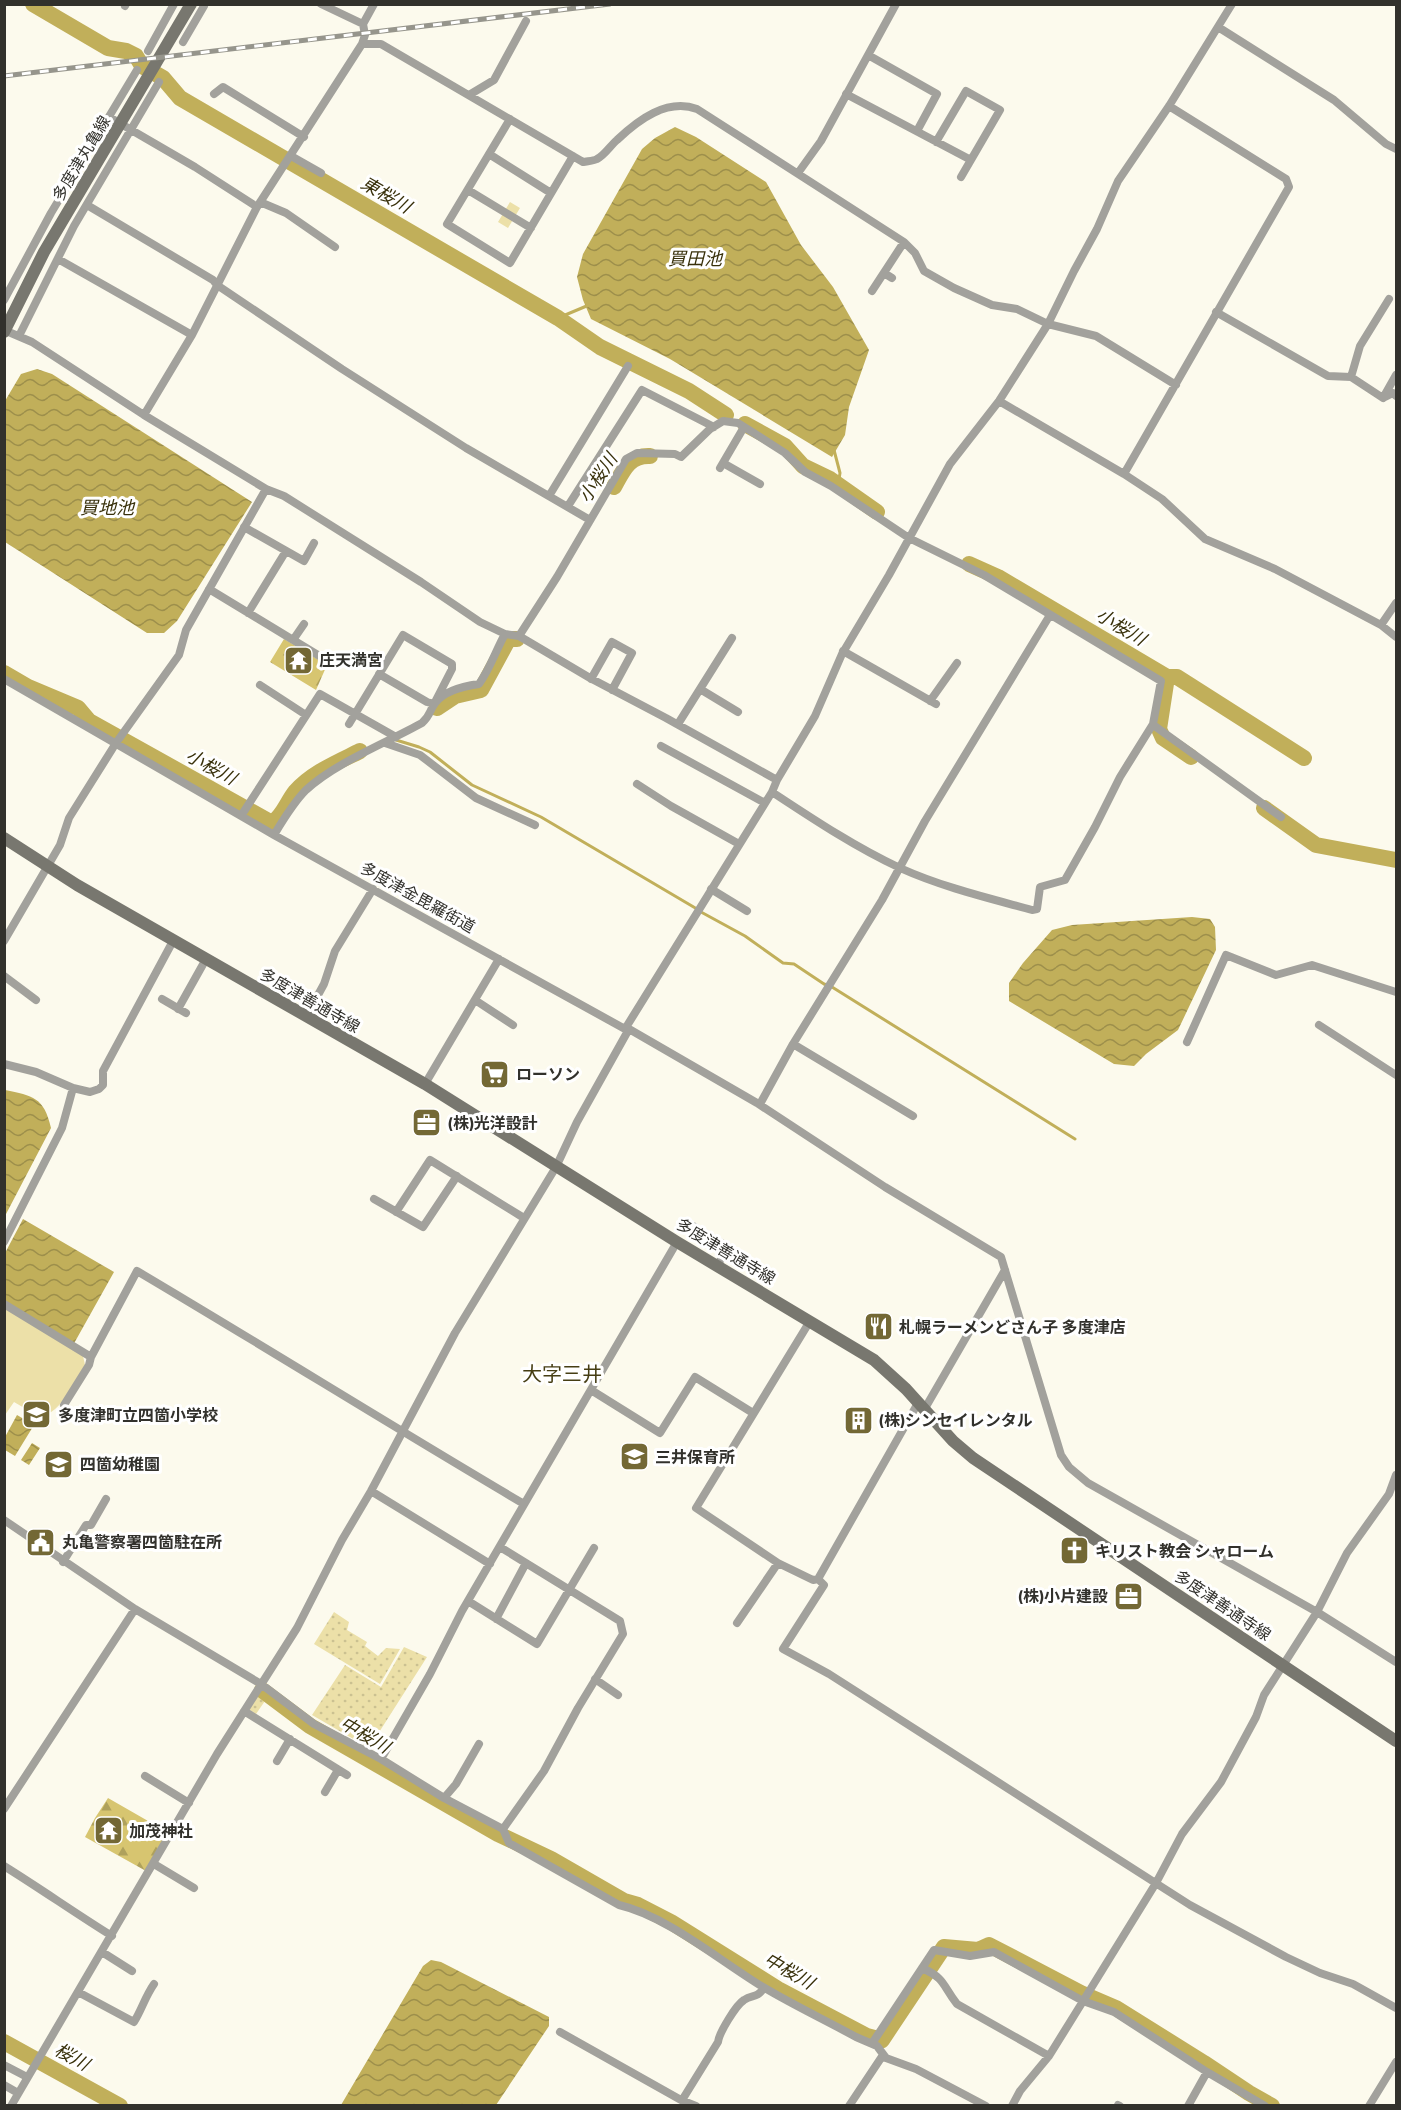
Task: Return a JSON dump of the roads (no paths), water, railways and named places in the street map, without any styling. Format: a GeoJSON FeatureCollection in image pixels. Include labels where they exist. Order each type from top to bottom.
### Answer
{"type":"FeatureCollection","features":[{"type":"Feature","properties":{"kind":"main road","name":"多度津丸亀線"},"geometry":{"type":"LineString","coordinates":[[5,330],[44,252],[191,4]]}},
{"type":"Feature","properties":{"kind":"main road","name":"多度津善通寺線"},"geometry":{"type":"LineString","coordinates":[[4,838],[77,885],[425,1084],[677,1242],[874,1360],[953,1441],[981,1464],[1396,1741]]}},
{"type":"Feature","properties":{"kind":"street"},"geometry":{"type":"LineString","coordinates":[[148,51],[174,4]]}},
{"type":"Feature","properties":{"kind":"street"},"geometry":{"type":"LineString","coordinates":[[321,4],[363,24]]}},
{"type":"Feature","properties":{"kind":"street"},"geometry":{"type":"LineString","coordinates":[[144,415],[192,335],[258,205],[290,159],[362,44],[365,34],[363,24],[374,4]]}},
{"type":"Feature","properties":{"kind":"street"},"geometry":{"type":"LineString","coordinates":[[798,173],[820,141],[896,4]]}},
{"type":"Feature","properties":{"kind":"street"},"geometry":{"type":"LineString","coordinates":[[11,2106],[244,1711],[297,1629],[342,1540],[455,1333],[556,1167],[577,1122],[627,1029],[772,792],[815,717],[843,651],[950,464],[999,401],[1048,324],[1097,229],[1118,182],[1169,106],[1232,4]]}},
{"type":"Feature","properties":{"kind":"street"},"geometry":{"type":"LineString","coordinates":[[183,42],[204,5]]}},
{"type":"Feature","properties":{"kind":"street"},"geometry":{"type":"LineString","coordinates":[[469,95],[494,80],[526,21]]}},
{"type":"Feature","properties":{"kind":"street"},"geometry":{"type":"LineString","coordinates":[[1218,27],[1334,100],[1386,144],[1396,149]]}},
{"type":"Feature","properties":{"kind":"street"},"geometry":{"type":"LineString","coordinates":[[362,44],[381,44],[583,162],[597,159],[620,138],[659,111],[680,104],[696,108],[904,242],[915,253],[924,271],[934,277],[992,306],[1017,309],[1048,324],[1095,336],[1176,385]]}},
{"type":"Feature","properties":{"kind":"street"},"geometry":{"type":"LineString","coordinates":[[868,55],[937,94],[917,131]]}},
{"type":"Feature","properties":{"kind":"street"},"geometry":{"type":"LineString","coordinates":[[4,300],[51,213],[137,70]]}},
{"type":"Feature","properties":{"kind":"street"},"geometry":{"type":"LineString","coordinates":[[19,336],[87,205],[159,82]]}},
{"type":"Feature","properties":{"kind":"street"},"geometry":{"type":"LineString","coordinates":[[214,94],[223,87],[303,137]]}},
{"type":"Feature","properties":{"kind":"street"},"geometry":{"type":"LineString","coordinates":[[936,141],[966,91],[1000,110],[961,177]]}},
{"type":"Feature","properties":{"kind":"street"},"geometry":{"type":"LineString","coordinates":[[846,94],[970,160]]}},
{"type":"Feature","properties":{"kind":"street"},"geometry":{"type":"LineString","coordinates":[[1124,474],[1289,187],[1286,179],[1169,106]]}},
{"type":"Feature","properties":{"kind":"street"},"geometry":{"type":"LineString","coordinates":[[109,117],[258,205],[286,213],[335,247]]}},
{"type":"Feature","properties":{"kind":"street"},"geometry":{"type":"LineString","coordinates":[[510,119],[447,224],[510,263],[573,156]]}},
{"type":"Feature","properties":{"kind":"street"},"geometry":{"type":"LineString","coordinates":[[489,154],[551,193]]}},
{"type":"Feature","properties":{"kind":"street"},"geometry":{"type":"LineString","coordinates":[[290,159],[321,172]]}},
{"type":"Feature","properties":{"kind":"street"},"geometry":{"type":"LineString","coordinates":[[468,190],[531,228]]}},
{"type":"Feature","properties":{"kind":"street"},"geometry":{"type":"LineString","coordinates":[[87,205],[213,280],[217,285],[351,375],[466,448],[590,520]]}},
{"type":"Feature","properties":{"kind":"street"},"geometry":{"type":"LineString","coordinates":[[872,291],[888,275],[904,242]]}},
{"type":"Feature","properties":{"kind":"street"},"geometry":{"type":"LineString","coordinates":[[58,259],[192,335]]}},
{"type":"Feature","properties":{"kind":"street"},"geometry":{"type":"LineString","coordinates":[[1351,377],[1360,346],[1389,299]]}},
{"type":"Feature","properties":{"kind":"street"},"geometry":{"type":"LineString","coordinates":[[1216,312],[1329,376],[1351,377],[1383,398]]}},
{"type":"Feature","properties":{"kind":"street"},"geometry":{"type":"LineString","coordinates":[[5,330],[32,342],[144,415],[266,489],[284,496],[480,622],[505,634],[519,636],[591,679],[678,724],[777,780]]}},
{"type":"Feature","properties":{"kind":"street"},"geometry":{"type":"LineString","coordinates":[[549,496],[628,366]]}},
{"type":"Feature","properties":{"kind":"street"},"geometry":{"type":"LineString","coordinates":[[1383,398],[1396,375]]}},
{"type":"Feature","properties":{"kind":"street"},"geometry":{"type":"LineString","coordinates":[[568,506],[642,390],[711,425]]}},
{"type":"Feature","properties":{"kind":"street"},"geometry":{"type":"LineString","coordinates":[[1383,398],[1393,393],[1396,396]]}},
{"type":"Feature","properties":{"kind":"street"},"geometry":{"type":"LineString","coordinates":[[999,401],[1124,474],[1162,499],[1205,539],[1275,569],[1381,625],[1396,637]]}},
{"type":"Feature","properties":{"kind":"street"},"geometry":{"type":"LineString","coordinates":[[519,636],[626,459],[637,453],[678,456],[711,425],[723,421],[738,423],[785,453],[805,472],[831,486],[909,538],[984,575],[1161,681],[1157,728],[1119,777],[1095,827],[1065,880],[1040,887],[1037,909],[1032,910],[951,888],[900,868],[840,835],[772,792]]}},
{"type":"Feature","properties":{"kind":"street"},"geometry":{"type":"LineString","coordinates":[[744,427],[721,465],[760,484]]}},
{"type":"Feature","properties":{"kind":"street"},"geometry":{"type":"LineString","coordinates":[[4,941],[60,844],[69,818],[116,743],[179,655],[186,630],[266,489]]}},
{"type":"Feature","properties":{"kind":"street"},"geometry":{"type":"LineString","coordinates":[[244,527],[304,561],[314,543]]}},
{"type":"Feature","properties":{"kind":"street"},"geometry":{"type":"LineString","coordinates":[[249,613],[286,551]]}},
{"type":"Feature","properties":{"kind":"street"},"geometry":{"type":"LineString","coordinates":[[209,590],[331,663]]}},
{"type":"Feature","properties":{"kind":"street"},"geometry":{"type":"LineString","coordinates":[[1381,625],[1396,603]]}},
{"type":"Feature","properties":{"kind":"street"},"geometry":{"type":"LineString","coordinates":[[760,1104],[792,1044],[900,868],[925,821],[1050,615]]}},
{"type":"Feature","properties":{"kind":"street"},"geometry":{"type":"LineString","coordinates":[[293,640],[304,624]]}},
{"type":"Feature","properties":{"kind":"street"},"geometry":{"type":"LineString","coordinates":[[379,674],[434,704],[461,686],[479,684],[505,634]]}},
{"type":"Feature","properties":{"kind":"street"},"geometry":{"type":"LineString","coordinates":[[274,835],[306,790],[333,770],[422,723],[430,715],[452,669],[452,664],[403,635],[349,724]]}},
{"type":"Feature","properties":{"kind":"street"},"geometry":{"type":"LineString","coordinates":[[678,724],[732,638]]}},
{"type":"Feature","properties":{"kind":"street"},"geometry":{"type":"LineString","coordinates":[[591,679],[612,642],[632,653],[612,690]]}},
{"type":"Feature","properties":{"kind":"street"},"geometry":{"type":"LineString","coordinates":[[843,651],[933,702],[957,663]]}},
{"type":"Feature","properties":{"kind":"street","name":"多度津金毘羅街道"},"geometry":{"type":"LineString","coordinates":[[4,679],[274,835],[760,1104],[885,1187],[1001,1257],[1005,1270]]}},
{"type":"Feature","properties":{"kind":"street"},"geometry":{"type":"LineString","coordinates":[[260,685],[279,693],[306,715]]}},
{"type":"Feature","properties":{"kind":"street"},"geometry":{"type":"LineString","coordinates":[[700,689],[738,712]]}},
{"type":"Feature","properties":{"kind":"street"},"geometry":{"type":"LineString","coordinates":[[241,816],[320,694],[396,737]]}},
{"type":"Feature","properties":{"kind":"street"},"geometry":{"type":"LineString","coordinates":[[1157,728],[1281,817]]}},
{"type":"Feature","properties":{"kind":"street"},"geometry":{"type":"LineString","coordinates":[[385,743],[420,755],[476,798],[535,825]]}},
{"type":"Feature","properties":{"kind":"street"},"geometry":{"type":"LineString","coordinates":[[661,746],[678,759],[723,779],[765,803]]}},
{"type":"Feature","properties":{"kind":"street"},"geometry":{"type":"LineString","coordinates":[[718,788],[723,779]]}},
{"type":"Feature","properties":{"kind":"street"},"geometry":{"type":"LineString","coordinates":[[637,784],[739,844]]}},
{"type":"Feature","properties":{"kind":"street"},"geometry":{"type":"LineString","coordinates":[[306,1017],[324,984],[335,951],[373,888]]}},
{"type":"Feature","properties":{"kind":"street"},"geometry":{"type":"LineString","coordinates":[[711,889],[747,911]]}},
{"type":"Feature","properties":{"kind":"street"},"geometry":{"type":"LineString","coordinates":[[4,1064],[46,1076],[73,1088],[90,1092],[99,1089],[103,1085],[103,1071],[173,941]]}},
{"type":"Feature","properties":{"kind":"street"},"geometry":{"type":"LineString","coordinates":[[1187,1042],[1226,955],[1276,975],[1312,965],[1396,992]]}},
{"type":"Feature","properties":{"kind":"street"},"geometry":{"type":"LineString","coordinates":[[425,1084],[499,959]]}},
{"type":"Feature","properties":{"kind":"street"},"geometry":{"type":"LineString","coordinates":[[162,999],[182,1011],[206,960]]}},
{"type":"Feature","properties":{"kind":"street"},"geometry":{"type":"LineString","coordinates":[[4,976],[36,1000]]}},
{"type":"Feature","properties":{"kind":"street"},"geometry":{"type":"LineString","coordinates":[[9,993],[14,984]]}},
{"type":"Feature","properties":{"kind":"street"},"geometry":{"type":"LineString","coordinates":[[475,1000],[513,1025]]}},
{"type":"Feature","properties":{"kind":"street"},"geometry":{"type":"LineString","coordinates":[[1318,1024],[1396,1075]]}},
{"type":"Feature","properties":{"kind":"street"},"geometry":{"type":"LineString","coordinates":[[792,1044],[913,1116]]}},
{"type":"Feature","properties":{"kind":"street"},"geometry":{"type":"LineString","coordinates":[[4,1242],[62,1128],[73,1088]]}},
{"type":"Feature","properties":{"kind":"street"},"geometry":{"type":"LineString","coordinates":[[396,1212],[430,1160],[525,1218]]}},
{"type":"Feature","properties":{"kind":"street"},"geometry":{"type":"LineString","coordinates":[[374,1199],[423,1227],[457,1176]]}},
{"type":"Feature","properties":{"kind":"street"},"geometry":{"type":"LineString","coordinates":[[688,1223],[728,1247],[717,1266]]}},
{"type":"Feature","properties":{"kind":"street"},"geometry":{"type":"LineString","coordinates":[[381,1759],[524,1504],[677,1242]]}},
{"type":"Feature","properties":{"kind":"street"},"geometry":{"type":"LineString","coordinates":[[818,1579],[1005,1270]]}},
{"type":"Feature","properties":{"kind":"street"},"geometry":{"type":"LineString","coordinates":[[1005,1270],[1061,1455],[1069,1467],[1088,1483],[1317,1611],[1396,1662]]}},
{"type":"Feature","properties":{"kind":"street"},"geometry":{"type":"LineString","coordinates":[[63,1405],[89,1365],[91,1357],[137,1271],[285,1358],[401,1432],[524,1504]]}},
{"type":"Feature","properties":{"kind":"street"},"geometry":{"type":"LineString","coordinates":[[4,1304],[91,1357]]}},
{"type":"Feature","properties":{"kind":"street"},"geometry":{"type":"LineString","coordinates":[[810,1321],[696,1508],[778,1563],[813,1580],[818,1579],[824,1584],[783,1649],[829,1674],[1190,1905],[1286,1957],[1353,1984],[1396,2007]]}},
{"type":"Feature","properties":{"kind":"street"},"geometry":{"type":"LineString","coordinates":[[591,1390],[660,1433],[694,1377],[753,1413]]}},
{"type":"Feature","properties":{"kind":"street"},"geometry":{"type":"LineString","coordinates":[[1012,2106],[1033,2073],[1049,2056],[1086,1997],[1156,1883],[1182,1834],[1221,1782],[1256,1717],[1263,1695],[1317,1611],[1347,1553],[1393,1496],[1396,1475]]}},
{"type":"Feature","properties":{"kind":"street"},"geometry":{"type":"LineString","coordinates":[[370,1491],[490,1564]]}},
{"type":"Feature","properties":{"kind":"street"},"geometry":{"type":"LineString","coordinates":[[63,1562],[86,1525],[91,1525],[106,1499]]}},
{"type":"Feature","properties":{"kind":"street"},"geometry":{"type":"LineString","coordinates":[[6,1523],[135,1609],[261,1684],[314,1724],[381,1759],[505,1834],[509,1843],[619,1905],[632,1908],[670,1927],[764,1988],[856,2037],[875,2039]]}},
{"type":"Feature","properties":{"kind":"street"},"geometry":{"type":"LineString","coordinates":[[500,1547],[620,1621],[623,1628],[623,1634],[505,1834]]}},
{"type":"Feature","properties":{"kind":"street"},"geometry":{"type":"LineString","coordinates":[[468,1602],[537,1644],[594,1548]]}},
{"type":"Feature","properties":{"kind":"street"},"geometry":{"type":"LineString","coordinates":[[496,1619],[526,1563]]}},
{"type":"Feature","properties":{"kind":"street"},"geometry":{"type":"LineString","coordinates":[[737,1623],[778,1563]]}},
{"type":"Feature","properties":{"kind":"street"},"geometry":{"type":"LineString","coordinates":[[4,1809],[135,1609]]}},
{"type":"Feature","properties":{"kind":"street"},"geometry":{"type":"LineString","coordinates":[[595,1679],[618,1695]]}},
{"type":"Feature","properties":{"kind":"street"},"geometry":{"type":"LineString","coordinates":[[244,1711],[347,1775]]}},
{"type":"Feature","properties":{"kind":"street"},"geometry":{"type":"LineString","coordinates":[[277,1761],[290,1739]]}},
{"type":"Feature","properties":{"kind":"street"},"geometry":{"type":"LineString","coordinates":[[444,1798],[456,1784],[479,1744]]}},
{"type":"Feature","properties":{"kind":"street"},"geometry":{"type":"LineString","coordinates":[[325,1792],[338,1770]]}},
{"type":"Feature","properties":{"kind":"street"},"geometry":{"type":"LineString","coordinates":[[144,1776],[189,1803]]}},
{"type":"Feature","properties":{"kind":"street"},"geometry":{"type":"LineString","coordinates":[[154,1864],[194,1888]]}},
{"type":"Feature","properties":{"kind":"street"},"geometry":{"type":"LineString","coordinates":[[4,1866],[112,1936]]}},
{"type":"Feature","properties":{"kind":"street"},"geometry":{"type":"LineString","coordinates":[[875,2039],[925,1969],[934,1950],[970,1956],[994,1952],[1114,2012],[1265,2106]]}},
{"type":"Feature","properties":{"kind":"street"},"geometry":{"type":"LineString","coordinates":[[102,1953],[132,1971]]}},
{"type":"Feature","properties":{"kind":"street"},"geometry":{"type":"LineString","coordinates":[[925,1969],[942,1979],[957,2004],[1049,2056]]}},
{"type":"Feature","properties":{"kind":"street"},"geometry":{"type":"LineString","coordinates":[[78,1992],[134,2022],[143,2008],[143,2001],[154,1984]]}},
{"type":"Feature","properties":{"kind":"street"},"geometry":{"type":"LineString","coordinates":[[684,2101],[684,2097],[718,2042],[719,2035],[742,2001],[756,1997],[764,1988]]}},
{"type":"Feature","properties":{"kind":"street"},"geometry":{"type":"LineString","coordinates":[[560,2032],[696,2106]]}},
{"type":"Feature","properties":{"kind":"street"},"geometry":{"type":"LineString","coordinates":[[875,2039],[886,2058],[916,2069],[986,2106]]}},
{"type":"Feature","properties":{"kind":"street"},"geometry":{"type":"LineString","coordinates":[[849,2106],[883,2055]]}},
{"type":"Feature","properties":{"kind":"street"},"geometry":{"type":"LineString","coordinates":[[1369,2106],[1396,2062]]}},
{"type":"Feature","properties":{"kind":"street"},"geometry":{"type":"LineString","coordinates":[[4,2065],[27,2077]]}},
{"type":"Feature","properties":{"kind":"street"},"geometry":{"type":"LineString","coordinates":[[1188,2106],[1207,2072]]}},
{"type":"Feature","properties":{"kind":"street"},"geometry":{"type":"LineString","coordinates":[[4,2085],[18,2093]]}},
{"type":"Feature","properties":{"kind":"water","name":"買田池"},"geometry":{"type":"Polygon","coordinates":[[[675,127],[696,137],[766,182],[801,245],[833,287],[869,350],[849,407],[845,435],[832,457],[670,359],[591,319],[577,277],[583,254],[642,149],[655,138],[675,127]]]}},
{"type":"Feature","properties":{"kind":"water","name":"買地池"},"geometry":{"type":"Polygon","coordinates":[[[37,369],[52,374],[252,502],[177,621],[164,633],[147,633],[5,542],[5,401],[21,374],[37,369]]]}},
{"type":"Feature","properties":{"kind":"water"},"geometry":{"type":"Polygon","coordinates":[[[1192,917],[1210,919],[1215,927],[1216,950],[1178,1030],[1134,1066],[1114,1064],[1009,1001],[1009,983],[1052,930],[1072,925],[1192,917]]]}},
{"type":"Feature","properties":{"kind":"water"},"geometry":{"type":"Polygon","coordinates":[[[5,1090],[30,1096],[41,1104],[51,1128],[5,1216],[5,1090]]]}},
{"type":"Feature","properties":{"kind":"water"},"geometry":{"type":"Polygon","coordinates":[[[23,1219],[114,1272],[72,1347],[5,1305],[4,1255],[23,1219]]]}},
{"type":"Feature","properties":{"kind":"water"},"geometry":{"type":"Polygon","coordinates":[[[17,1415],[34,1425],[15,1456],[5,1450],[5,1437],[17,1415]]]}},
{"type":"Feature","properties":{"kind":"water"},"geometry":{"type":"Polygon","coordinates":[[[32,1443],[40,1448],[29,1465],[21,1460],[32,1443]]]}},
{"type":"Feature","properties":{"kind":"water"},"geometry":{"type":"Polygon","coordinates":[[[431,1960],[441,1962],[549,2017],[549,2026],[496,2105],[341,2105],[423,1966],[431,1960]]]}},
{"type":"Feature","properties":{"kind":"waterway","name":"東桜川"},"geometry":{"type":"LineString","coordinates":[[33,4],[108,48],[126,51],[136,56],[142,66],[163,78],[180,98],[558,318],[600,347],[689,391],[726,415]]}},
{"type":"Feature","properties":{"kind":"waterway"},"geometry":{"type":"LineString","coordinates":[[558,318],[589,305]]}},
{"type":"Feature","properties":{"kind":"waterway","name":"小桜川"},"geometry":{"type":"LineString","coordinates":[[745,424],[785,446],[803,466],[830,479],[877,512]]}},
{"type":"Feature","properties":{"kind":"waterway"},"geometry":{"type":"LineString","coordinates":[[834,450],[840,473],[838,485]]}},
{"type":"Feature","properties":{"kind":"waterway","name":"小桜川"},"geometry":{"type":"LineString","coordinates":[[614,487],[632,461],[643,456],[650,456]]}},
{"type":"Feature","properties":{"kind":"waterway","name":"小桜川"},"geometry":{"type":"LineString","coordinates":[[969,564],[998,577],[1167,677],[1177,677],[1304,758]]}},
{"type":"Feature","properties":{"kind":"waterway","name":"小桜川"},"geometry":{"type":"LineString","coordinates":[[437,708],[455,696],[481,690],[507,642],[510,639],[517,639]]}},
{"type":"Feature","properties":{"kind":"waterway","name":"小桜川"},"geometry":{"type":"LineString","coordinates":[[4,673],[28,687],[78,708],[89,721],[272,823],[282,813],[301,785],[325,768],[360,751]]}},
{"type":"Feature","properties":{"kind":"waterway"},"geometry":{"type":"LineString","coordinates":[[1167,677],[1159,729],[1163,738],[1191,757]]}},
{"type":"Feature","properties":{"kind":"waterway"},"geometry":{"type":"LineString","coordinates":[[396,740],[430,752],[472,785],[541,817],[697,909]]}},
{"type":"Feature","properties":{"kind":"waterway"},"geometry":{"type":"LineString","coordinates":[[1264,808],[1316,845],[1396,860]]}},
{"type":"Feature","properties":{"kind":"waterway"},"geometry":{"type":"LineString","coordinates":[[701,912],[745,936],[783,963],[794,964],[832,987],[1075,1139]]}},
{"type":"Feature","properties":{"kind":"waterway","name":"中桜川"},"geometry":{"type":"LineString","coordinates":[[262,1690],[310,1726],[498,1834],[551,1859],[624,1901],[638,1905],[671,1922],[778,1989],[867,2036],[882,2040],[944,1947],[978,1950],[989,1945],[1081,1993],[1116,2008],[1272,2106]]}},
{"type":"Feature","properties":{"kind":"waterway","name":"桜川"},"geometry":{"type":"LineString","coordinates":[[4,2042],[120,2106]]}},
{"type":"Feature","properties":{"kind":"railway"},"geometry":{"type":"LineString","coordinates":[[4,76],[610,4]]}},
{"type":"Feature","properties":{"kind":"place","name":"庄天満宮"},"geometry":{"type":"Point","coordinates":[298,660]}},
{"type":"Feature","properties":{"kind":"place","name":"ローソン"},"geometry":{"type":"Point","coordinates":[495,1074]}},
{"type":"Feature","properties":{"kind":"place","name":"(株)光洋設計"},"geometry":{"type":"Point","coordinates":[427,1123]}},
{"type":"Feature","properties":{"kind":"place","name":"札幌ラーメンどさん子 多度津店"},"geometry":{"type":"Point","coordinates":[878,1327]}},
{"type":"Feature","properties":{"kind":"place","name":"多度津町立四箇小学校"},"geometry":{"type":"Point","coordinates":[37,1415]}},
{"type":"Feature","properties":{"kind":"place","name":"(株)シンセイレンタル"},"geometry":{"type":"Point","coordinates":[858,1420]}},
{"type":"Feature","properties":{"kind":"place","name":"三井保育所"},"geometry":{"type":"Point","coordinates":[634,1457]}},
{"type":"Feature","properties":{"kind":"place","name":"四箇幼稚園"},"geometry":{"type":"Point","coordinates":[59,1464]}},
{"type":"Feature","properties":{"kind":"place","name":"丸亀警察署四箇駐在所"},"geometry":{"type":"Point","coordinates":[41,1542]}},
{"type":"Feature","properties":{"kind":"place","name":"キリスト教会 シャローム"},"geometry":{"type":"Point","coordinates":[1074,1551]}},
{"type":"Feature","properties":{"kind":"place","name":"(株)小片建設"},"geometry":{"type":"Point","coordinates":[1129,1596]}},
{"type":"Feature","properties":{"kind":"place","name":"加茂神社"},"geometry":{"type":"Point","coordinates":[108,1831]}},
{"type":"Feature","properties":{"kind":"district","name":"大字三井"},"geometry":{"type":"Point","coordinates":[562,1374]}}]}
